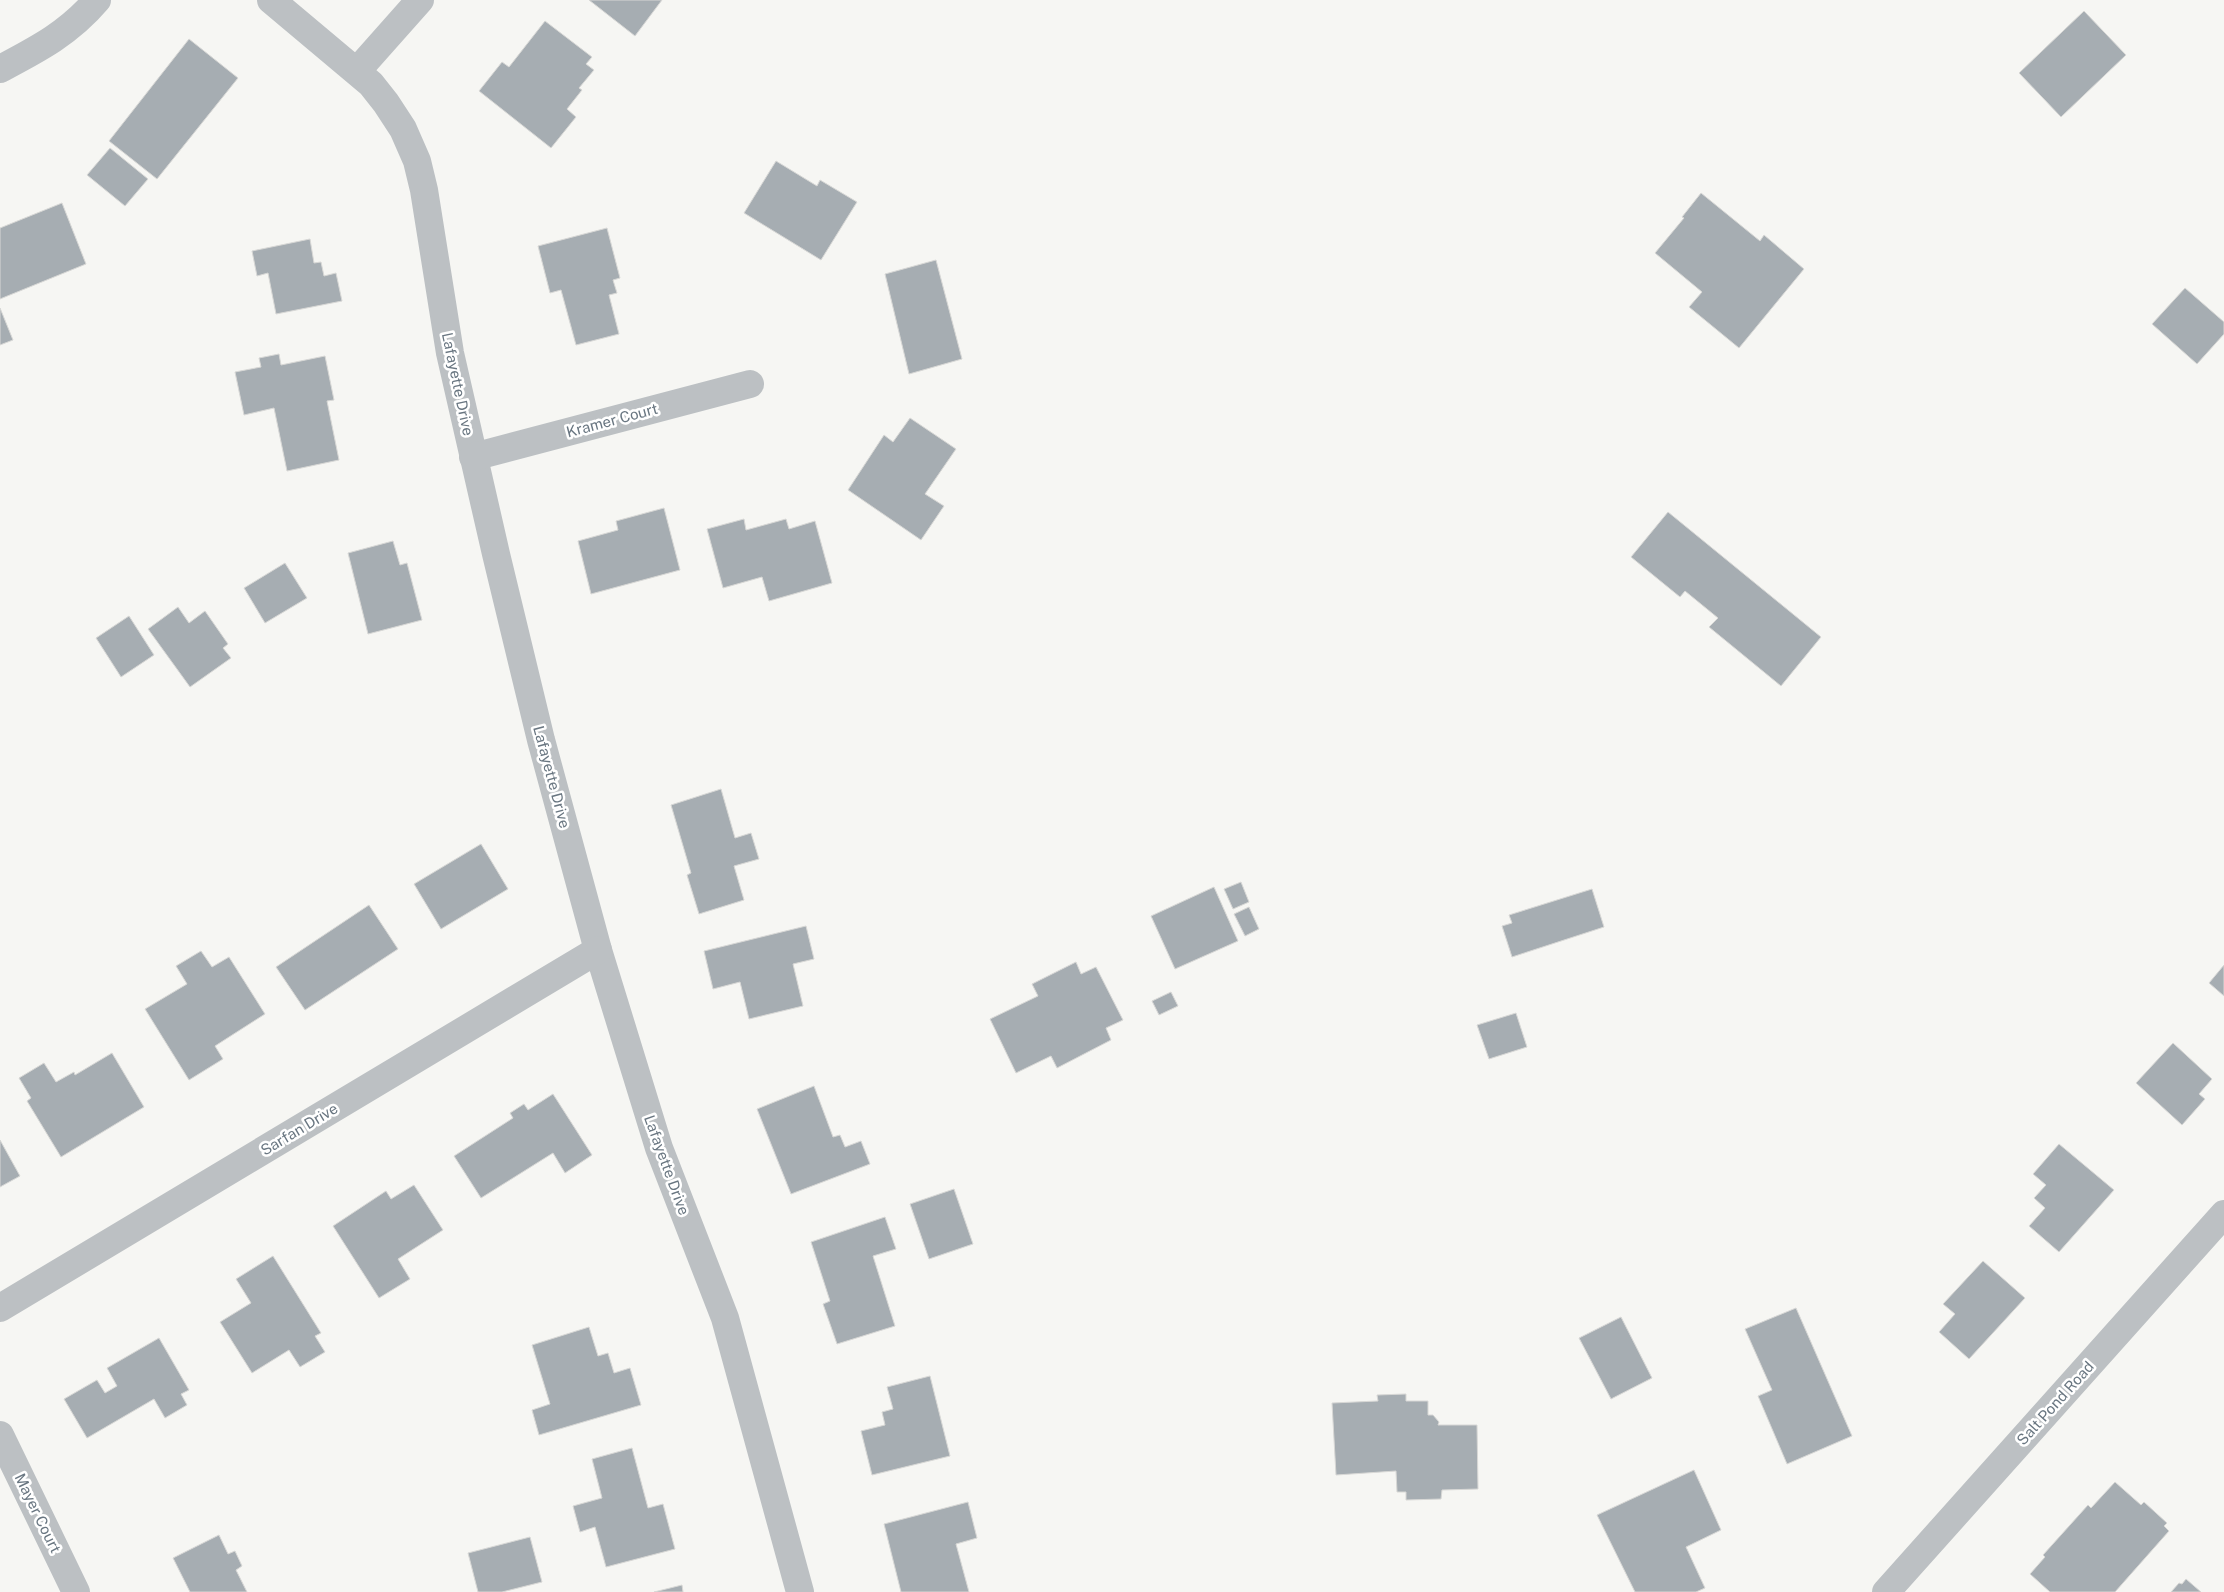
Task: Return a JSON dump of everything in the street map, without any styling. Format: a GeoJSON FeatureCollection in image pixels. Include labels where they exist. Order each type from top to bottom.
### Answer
{"type":"FeatureCollection","features":[{"type":"Feature","properties":{"kind":"street"},"geometry":{"type":"LineString","coordinates":[[0,69],[48,43],[69,29],[97,0]]}},
{"type":"Feature","properties":{"kind":"street","name":"Lafayette Drive"},"geometry":{"type":"LineString","coordinates":[[271,0],[357,71],[386,103],[403,130],[416,161],[426,199],[450,353],[539,731],[598,950],[659,1148],[725,1318],[800,1592]]}},
{"type":"Feature","properties":{"kind":"street"},"geometry":{"type":"LineString","coordinates":[[357,71],[420,0]]}},
{"type":"Feature","properties":{"kind":"street","name":"Kramer Court"},"geometry":{"type":"LineString","coordinates":[[473,457],[750,384]]}},
{"type":"Feature","properties":{"kind":"street","name":"Sarfan Drive"},"geometry":{"type":"LineString","coordinates":[[0,1308],[598,950]]}},
{"type":"Feature","properties":{"kind":"street","name":"Salt Pond Road"},"geometry":{"type":"LineString","coordinates":[[1886,1592],[2224,1214]]}},
{"type":"Feature","properties":{"kind":"street","name":"Mayer Court"},"geometry":{"type":"LineString","coordinates":[[0,1435],[76,1592]]}},
{"type":"Feature","properties":{"kind":"building"},"geometry":{"type":"Polygon","coordinates":[[[589,0],[662,0],[635,36],[589,0]]]}},
{"type":"Feature","properties":{"kind":"building"},"geometry":{"type":"Polygon","coordinates":[[[2084,11],[2126,55],[2061,117],[2019,73],[2084,11]]]}},
{"type":"Feature","properties":{"kind":"building"},"geometry":{"type":"Polygon","coordinates":[[[545,21],[592,57],[586,64],[594,70],[579,88],[582,90],[567,109],[576,117],[551,148],[479,91],[502,62],[509,67],[545,21]]]}},
{"type":"Feature","properties":{"kind":"building"},"geometry":{"type":"Polygon","coordinates":[[[189,39],[238,78],[157,179],[109,141],[189,39]]]}},
{"type":"Feature","properties":{"kind":"building"},"geometry":{"type":"Polygon","coordinates":[[[110,148],[148,179],[125,206],[87,175],[110,148]]]}},
{"type":"Feature","properties":{"kind":"building"},"geometry":{"type":"Polygon","coordinates":[[[776,161],[817,186],[820,180],[857,202],[821,260],[744,213],[776,161]]]}},
{"type":"Feature","properties":{"kind":"building"},"geometry":{"type":"Polygon","coordinates":[[[1701,193],[1760,241],[1764,235],[1804,269],[1739,348],[1689,307],[1702,292],[1655,253],[1684,218],[1682,217],[1701,193]]]}},
{"type":"Feature","properties":{"kind":"building"},"geometry":{"type":"Polygon","coordinates":[[[62,203],[86,264],[0,299],[0,228],[62,203]]]}},
{"type":"Feature","properties":{"kind":"building"},"geometry":{"type":"Polygon","coordinates":[[[607,228],[620,278],[613,280],[617,293],[609,295],[619,334],[576,345],[561,290],[550,293],[538,246],[607,228]]]}},
{"type":"Feature","properties":{"kind":"building"},"geometry":{"type":"Polygon","coordinates":[[[310,239],[314,263],[321,262],[324,276],[336,273],[342,301],[276,314],[268,273],[257,276],[252,251],[310,239]]]}},
{"type":"Feature","properties":{"kind":"building"},"geometry":{"type":"Polygon","coordinates":[[[936,260],[962,359],[909,374],[885,274],[936,260]]]}},
{"type":"Feature","properties":{"kind":"building"},"geometry":{"type":"Polygon","coordinates":[[[2185,288],[2224,322],[2224,334],[2197,364],[2152,324],[2185,288]]]}},
{"type":"Feature","properties":{"kind":"building"},"geometry":{"type":"Polygon","coordinates":[[[0,308],[13,340],[0,345],[0,308]]]}},
{"type":"Feature","properties":{"kind":"building"},"geometry":{"type":"Polygon","coordinates":[[[279,354],[281,365],[325,356],[334,400],[327,401],[339,460],[287,471],[274,408],[244,415],[235,372],[261,367],[259,358],[279,354]]]}},
{"type":"Feature","properties":{"kind":"building"},"geometry":{"type":"Polygon","coordinates":[[[910,418],[956,449],[925,494],[944,506],[921,540],[848,490],[884,435],[893,442],[910,418]]]}},
{"type":"Feature","properties":{"kind":"building"},"geometry":{"type":"Polygon","coordinates":[[[664,508],[680,570],[591,594],[578,541],[618,530],[616,521],[664,508]]]}},
{"type":"Feature","properties":{"kind":"building"},"geometry":{"type":"Polygon","coordinates":[[[1668,512],[1821,637],[1781,686],[1709,627],[1718,618],[1685,591],[1680,597],[1631,557],[1668,512]]]}},
{"type":"Feature","properties":{"kind":"building"},"geometry":{"type":"Polygon","coordinates":[[[744,519],[746,530],[786,519],[789,529],[815,521],[832,583],[769,601],[762,577],[723,588],[707,529],[744,519]]]}},
{"type":"Feature","properties":{"kind":"building"},"geometry":{"type":"Polygon","coordinates":[[[393,541],[400,565],[407,563],[422,620],[368,634],[348,553],[393,541]]]}},
{"type":"Feature","properties":{"kind":"building"},"geometry":{"type":"Polygon","coordinates":[[[285,563],[307,598],[265,623],[244,588],[285,563]]]}},
{"type":"Feature","properties":{"kind":"building"},"geometry":{"type":"Polygon","coordinates":[[[178,607],[189,623],[205,611],[228,644],[223,648],[231,658],[190,687],[148,629],[178,607]]]}},
{"type":"Feature","properties":{"kind":"building"},"geometry":{"type":"Polygon","coordinates":[[[129,616],[154,655],[121,677],[96,638],[129,616]]]}},
{"type":"Feature","properties":{"kind":"building"},"geometry":{"type":"Polygon","coordinates":[[[721,789],[735,838],[751,833],[759,859],[734,866],[744,900],[699,914],[687,875],[691,873],[671,805],[721,789]]]}},
{"type":"Feature","properties":{"kind":"building"},"geometry":{"type":"Polygon","coordinates":[[[481,844],[508,889],[441,929],[414,884],[481,844]]]}},
{"type":"Feature","properties":{"kind":"building"},"geometry":{"type":"Polygon","coordinates":[[[1241,882],[1249,902],[1233,909],[1224,889],[1241,882]]]}},
{"type":"Feature","properties":{"kind":"building"},"geometry":{"type":"Polygon","coordinates":[[[1214,887],[1238,941],[1175,969],[1151,916],[1214,887]]]}},
{"type":"Feature","properties":{"kind":"building"},"geometry":{"type":"Polygon","coordinates":[[[1592,889],[1604,927],[1512,957],[1502,926],[1512,923],[1509,915],[1592,889]]]}},
{"type":"Feature","properties":{"kind":"building"},"geometry":{"type":"Polygon","coordinates":[[[369,905],[398,949],[305,1010],[276,967],[369,905]]]}},
{"type":"Feature","properties":{"kind":"building"},"geometry":{"type":"Polygon","coordinates":[[[1249,907],[1259,929],[1245,936],[1234,914],[1249,907]]]}},
{"type":"Feature","properties":{"kind":"building"},"geometry":{"type":"Polygon","coordinates":[[[806,926],[814,959],[793,964],[803,1006],[749,1019],[740,982],[713,989],[704,951],[806,926]]]}},
{"type":"Feature","properties":{"kind":"building"},"geometry":{"type":"Polygon","coordinates":[[[201,951],[212,967],[229,957],[265,1014],[215,1046],[223,1059],[189,1080],[145,1009],[187,984],[176,966],[201,951]]]}},
{"type":"Feature","properties":{"kind":"building"},"geometry":{"type":"Polygon","coordinates":[[[1076,962],[1081,974],[1096,967],[1123,1020],[1106,1028],[1111,1040],[1057,1068],[1051,1056],[1016,1073],[990,1019],[1038,996],[1032,984],[1076,962]]]}},
{"type":"Feature","properties":{"kind":"building"},"geometry":{"type":"Polygon","coordinates":[[[2224,965],[2224,996],[2209,983],[2224,965]]]}},
{"type":"Feature","properties":{"kind":"building"},"geometry":{"type":"Polygon","coordinates":[[[1171,992],[1178,1006],[1159,1015],[1152,1001],[1171,992]]]}},
{"type":"Feature","properties":{"kind":"building"},"geometry":{"type":"Polygon","coordinates":[[[1516,1013],[1527,1047],[1489,1059],[1477,1025],[1516,1013]]]}},
{"type":"Feature","properties":{"kind":"building"},"geometry":{"type":"Polygon","coordinates":[[[2173,1043],[2212,1079],[2199,1094],[2205,1099],[2182,1125],[2136,1083],[2173,1043]]]}},
{"type":"Feature","properties":{"kind":"building"},"geometry":{"type":"Polygon","coordinates":[[[112,1053],[144,1107],[61,1157],[27,1101],[31,1098],[19,1078],[44,1063],[56,1082],[74,1072],[75,1075],[112,1053]]]}},
{"type":"Feature","properties":{"kind":"building"},"geometry":{"type":"Polygon","coordinates":[[[814,1086],[833,1137],[840,1135],[845,1147],[861,1141],[870,1164],[791,1194],[757,1109],[814,1086]]]}},
{"type":"Feature","properties":{"kind":"building"},"geometry":{"type":"Polygon","coordinates":[[[553,1094],[592,1155],[565,1173],[553,1153],[481,1198],[454,1156],[513,1118],[510,1113],[524,1104],[528,1110],[553,1094]]]}},
{"type":"Feature","properties":{"kind":"building"},"geometry":{"type":"Polygon","coordinates":[[[0,1140],[20,1176],[0,1187],[0,1140]]]}},
{"type":"Feature","properties":{"kind":"building"},"geometry":{"type":"Polygon","coordinates":[[[2059,1144],[2114,1190],[2059,1252],[2029,1226],[2045,1208],[2034,1198],[2046,1185],[2033,1174],[2059,1144]]]}},
{"type":"Feature","properties":{"kind":"building"},"geometry":{"type":"Polygon","coordinates":[[[414,1185],[443,1230],[398,1259],[410,1279],[379,1298],[333,1226],[386,1191],[391,1199],[414,1185]]]}},
{"type":"Feature","properties":{"kind":"building"},"geometry":{"type":"Polygon","coordinates":[[[954,1189],[973,1244],[929,1259],[910,1204],[954,1189]]]}},
{"type":"Feature","properties":{"kind":"building"},"geometry":{"type":"Polygon","coordinates":[[[885,1217],[896,1249],[873,1256],[895,1326],[837,1344],[823,1304],[830,1301],[811,1242],[885,1217]]]}},
{"type":"Feature","properties":{"kind":"building"},"geometry":{"type":"Polygon","coordinates":[[[273,1256],[321,1333],[315,1336],[325,1352],[300,1367],[289,1350],[252,1373],[220,1322],[251,1303],[236,1279],[273,1256]]]}},
{"type":"Feature","properties":{"kind":"building"},"geometry":{"type":"Polygon","coordinates":[[[1983,1261],[2025,1298],[1969,1359],[1939,1332],[1955,1314],[1943,1304],[1983,1261]]]}},
{"type":"Feature","properties":{"kind":"building"},"geometry":{"type":"Polygon","coordinates":[[[1796,1308],[1852,1436],[1787,1464],[1758,1396],[1772,1390],[1745,1329],[1796,1308]]]}},
{"type":"Feature","properties":{"kind":"building"},"geometry":{"type":"Polygon","coordinates":[[[1621,1317],[1652,1378],[1611,1399],[1579,1338],[1621,1317]]]}},
{"type":"Feature","properties":{"kind":"building"},"geometry":{"type":"Polygon","coordinates":[[[589,1327],[598,1356],[608,1353],[614,1373],[630,1368],[641,1405],[539,1435],[532,1410],[550,1404],[532,1345],[589,1327]]]}},
{"type":"Feature","properties":{"kind":"building"},"geometry":{"type":"Polygon","coordinates":[[[159,1338],[189,1390],[181,1394],[187,1405],[165,1418],[154,1399],[87,1438],[64,1399],[97,1380],[105,1393],[117,1386],[107,1368],[159,1338]]]}},
{"type":"Feature","properties":{"kind":"building"},"geometry":{"type":"Polygon","coordinates":[[[930,1376],[950,1456],[872,1475],[861,1431],[885,1425],[882,1412],[893,1409],[887,1387],[930,1376]]]}},
{"type":"Feature","properties":{"kind":"building"},"geometry":{"type":"Polygon","coordinates":[[[1406,1394],[1406,1401],[1428,1401],[1428,1415],[1433,1415],[1439,1422],[1438,1425],[1477,1425],[1478,1489],[1442,1490],[1441,1499],[1406,1500],[1406,1492],[1397,1492],[1396,1471],[1336,1475],[1332,1403],[1378,1401],[1377,1395],[1406,1394]]]}},
{"type":"Feature","properties":{"kind":"building"},"geometry":{"type":"Polygon","coordinates":[[[632,1448],[648,1508],[663,1504],[675,1549],[606,1567],[595,1527],[580,1532],[573,1506],[602,1498],[592,1459],[632,1448]]]}},
{"type":"Feature","properties":{"kind":"building"},"geometry":{"type":"Polygon","coordinates":[[[1694,1470],[1721,1530],[1686,1547],[1705,1588],[1696,1592],[1635,1592],[1597,1515],[1694,1470]]]}},
{"type":"Feature","properties":{"kind":"building"},"geometry":{"type":"Polygon","coordinates":[[[2115,1482],[2141,1505],[2144,1502],[2167,1523],[2164,1526],[2169,1531],[2115,1592],[2050,1592],[2030,1574],[2045,1557],[2043,1555],[2088,1505],[2091,1508],[2115,1482]]]}},
{"type":"Feature","properties":{"kind":"building"},"geometry":{"type":"Polygon","coordinates":[[[968,1502],[977,1538],[956,1544],[969,1592],[901,1592],[884,1524],[968,1502]]]}},
{"type":"Feature","properties":{"kind":"building"},"geometry":{"type":"Polygon","coordinates":[[[219,1535],[228,1554],[235,1551],[242,1566],[236,1570],[247,1592],[190,1592],[173,1558],[219,1535]]]}},
{"type":"Feature","properties":{"kind":"building"},"geometry":{"type":"Polygon","coordinates":[[[530,1537],[542,1582],[502,1592],[478,1592],[468,1553],[530,1537]]]}},
{"type":"Feature","properties":{"kind":"building"},"geometry":{"type":"Polygon","coordinates":[[[2186,1579],[2201,1592],[2171,1592],[2179,1583],[2182,1584],[2186,1579]]]}},
{"type":"Feature","properties":{"kind":"building"},"geometry":{"type":"Polygon","coordinates":[[[682,1585],[683,1592],[654,1592],[682,1585]]]}}]}
